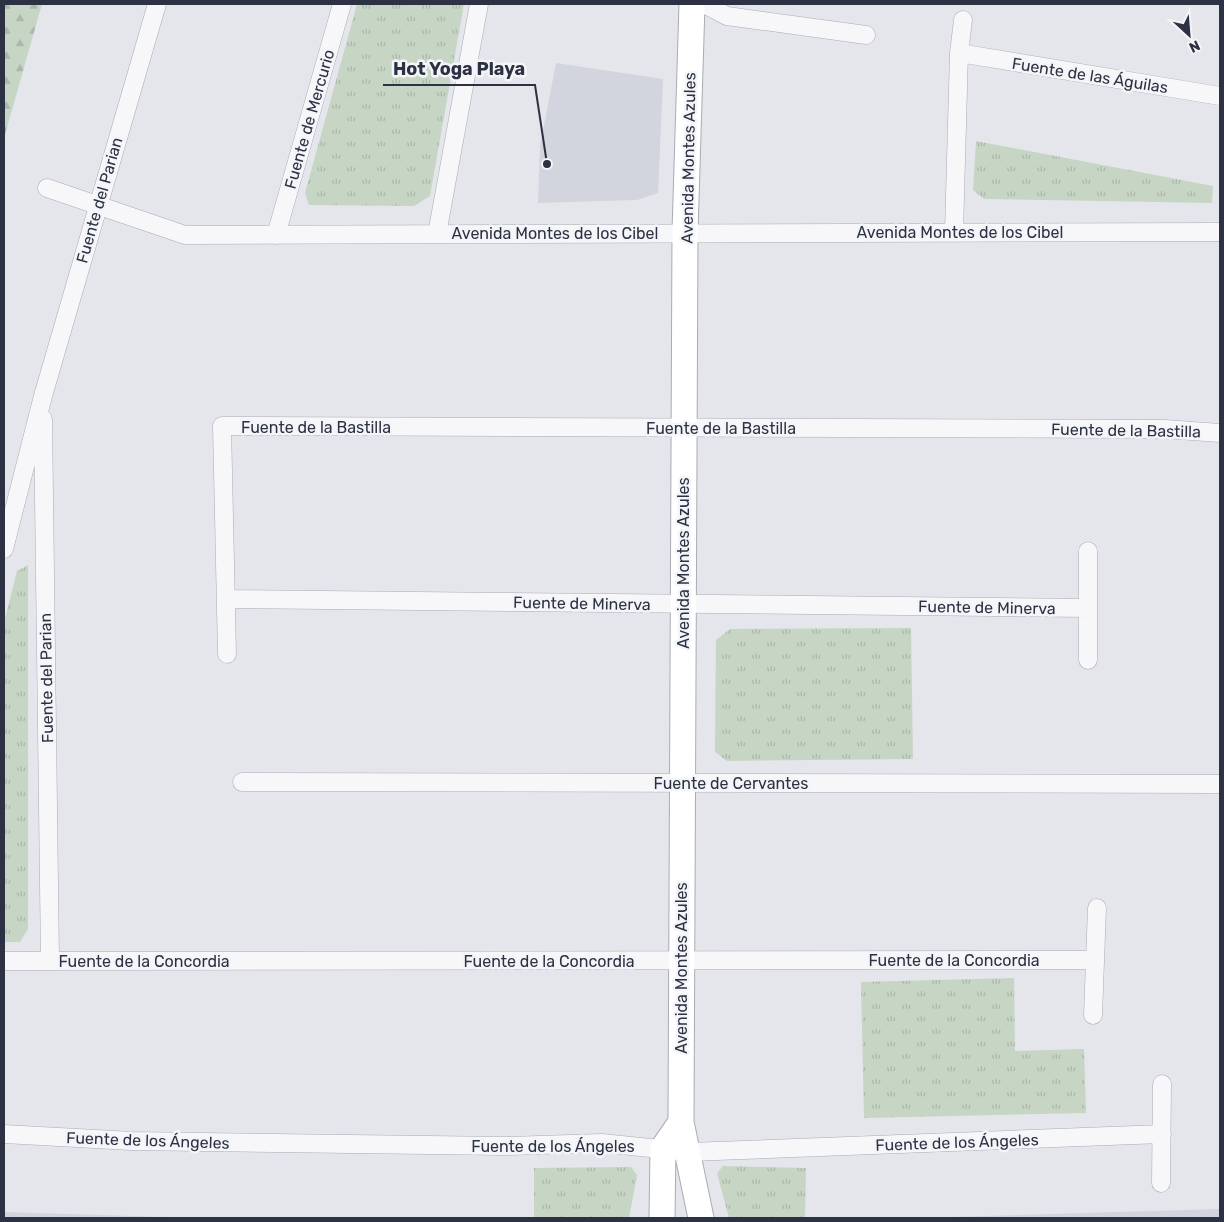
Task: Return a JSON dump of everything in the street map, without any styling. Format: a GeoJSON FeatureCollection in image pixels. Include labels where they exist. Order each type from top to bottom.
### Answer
{"type":"FeatureCollection","features":[{"type":"Feature","properties":{"kind":"street","name":"Fuente del Parian"},"geometry":{"type":"LineString","coordinates":[[4,549],[43,396],[157,4]]}},
{"type":"Feature","properties":{"kind":"street","name":"Fuente de Mercurio"},"geometry":{"type":"LineString","coordinates":[[276,235],[342,4]]}},
{"type":"Feature","properties":{"kind":"street"},"geometry":{"type":"LineString","coordinates":[[437,234],[479,4]]}},
{"type":"Feature","properties":{"kind":"street","name":"Avenida Montes Azules"},"geometry":{"type":"LineString","coordinates":[[692,4],[686,232],[680,1122],[689,1152],[701,1218]]}},
{"type":"Feature","properties":{"kind":"street"},"geometry":{"type":"LineString","coordinates":[[704,4],[727,16],[866,35]]}},
{"type":"Feature","properties":{"kind":"street"},"geometry":{"type":"LineString","coordinates":[[954,232],[959,53],[963,20]]}},
{"type":"Feature","properties":{"kind":"street","name":"Fuente de las Águilas"},"geometry":{"type":"LineString","coordinates":[[959,53],[1220,96]]}},
{"type":"Feature","properties":{"kind":"street","name":"Avenida Montes de los Cibel"},"geometry":{"type":"LineString","coordinates":[[47,188],[185,235],[686,232],[1220,232]]}},
{"type":"Feature","properties":{"kind":"street","name":"Fuente del Parian"},"geometry":{"type":"LineString","coordinates":[[43,396],[50,961]]}},
{"type":"Feature","properties":{"kind":"street","name":"Fuente de la Bastilla"},"geometry":{"type":"LineString","coordinates":[[226,599],[222,426],[1164,429],[1220,433]]}},
{"type":"Feature","properties":{"kind":"street"},"geometry":{"type":"LineString","coordinates":[[1088,551],[1088,660]]}},
{"type":"Feature","properties":{"kind":"street"},"geometry":{"type":"LineString","coordinates":[[226,599],[227,654]]}},
{"type":"Feature","properties":{"kind":"street","name":"Fuente de Minerva"},"geometry":{"type":"LineString","coordinates":[[226,599],[1088,608]]}},
{"type":"Feature","properties":{"kind":"street","name":"Fuente de Cervantes"},"geometry":{"type":"LineString","coordinates":[[242,782],[1220,784]]}},
{"type":"Feature","properties":{"kind":"street"},"geometry":{"type":"LineString","coordinates":[[1093,1015],[1098,908]]}},
{"type":"Feature","properties":{"kind":"street","name":"Fuente de la Concordia"},"geometry":{"type":"LineString","coordinates":[[4,961],[1095,960]]}},
{"type":"Feature","properties":{"kind":"street"},"geometry":{"type":"LineString","coordinates":[[1161,1183],[1162,1084]]}},
{"type":"Feature","properties":{"kind":"street"},"geometry":{"type":"LineString","coordinates":[[662,1218],[663,1148],[680,1122]]}},
{"type":"Feature","properties":{"kind":"street","name":"Fuente de los Ángeles"},"geometry":{"type":"LineString","coordinates":[[4,1134],[132,1141],[505,1146],[602,1143],[689,1152],[1162,1134]]}},
{"type":"Feature","properties":{"kind":"shaded area"},"geometry":{"type":"Polygon","coordinates":[[[556,63],[663,79],[658,193],[637,200],[538,203],[540,146],[556,63]]]}},
{"type":"Feature","properties":{"kind":"shaded area"},"geometry":{"type":"Polygon","coordinates":[[[1220,1209],[1220,1218],[917,1218],[1220,1209]]]}},
{"type":"Feature","properties":{"kind":"shaded area"},"geometry":{"type":"Polygon","coordinates":[[[4,1212],[198,1218],[4,1218],[4,1212]]]}},
{"type":"Feature","properties":{"kind":"green space"},"geometry":{"type":"Polygon","coordinates":[[[4,4],[42,4],[4,138],[4,4]]]}},
{"type":"Feature","properties":{"kind":"green space"},"geometry":{"type":"Polygon","coordinates":[[[357,4],[464,4],[430,196],[414,206],[309,205],[305,193],[357,4]]]}},
{"type":"Feature","properties":{"kind":"green space"},"geometry":{"type":"Polygon","coordinates":[[[976,141],[1213,186],[1212,203],[984,199],[973,190],[976,141]]]}},
{"type":"Feature","properties":{"kind":"green space"},"geometry":{"type":"Polygon","coordinates":[[[28,565],[28,929],[20,942],[4,942],[4,622],[17,571],[28,565]]]}},
{"type":"Feature","properties":{"kind":"green space"},"geometry":{"type":"Polygon","coordinates":[[[911,628],[913,759],[727,761],[715,752],[716,640],[730,629],[911,628]]]}},
{"type":"Feature","properties":{"kind":"green space"},"geometry":{"type":"Polygon","coordinates":[[[1014,978],[1015,1051],[1084,1049],[1086,1113],[864,1118],[861,982],[1014,978]]]}},
{"type":"Feature","properties":{"kind":"green space"},"geometry":{"type":"Polygon","coordinates":[[[723,1166],[806,1168],[805,1218],[729,1218],[717,1173],[723,1166]]]}},
{"type":"Feature","properties":{"kind":"green space"},"geometry":{"type":"Polygon","coordinates":[[[631,1167],[637,1175],[629,1218],[534,1218],[534,1168],[631,1167]]]}},
{"type":"Feature","properties":{"kind":"place","name":"Hot Yoga Playa"},"geometry":{"type":"Point","coordinates":[547,164]}}]}
